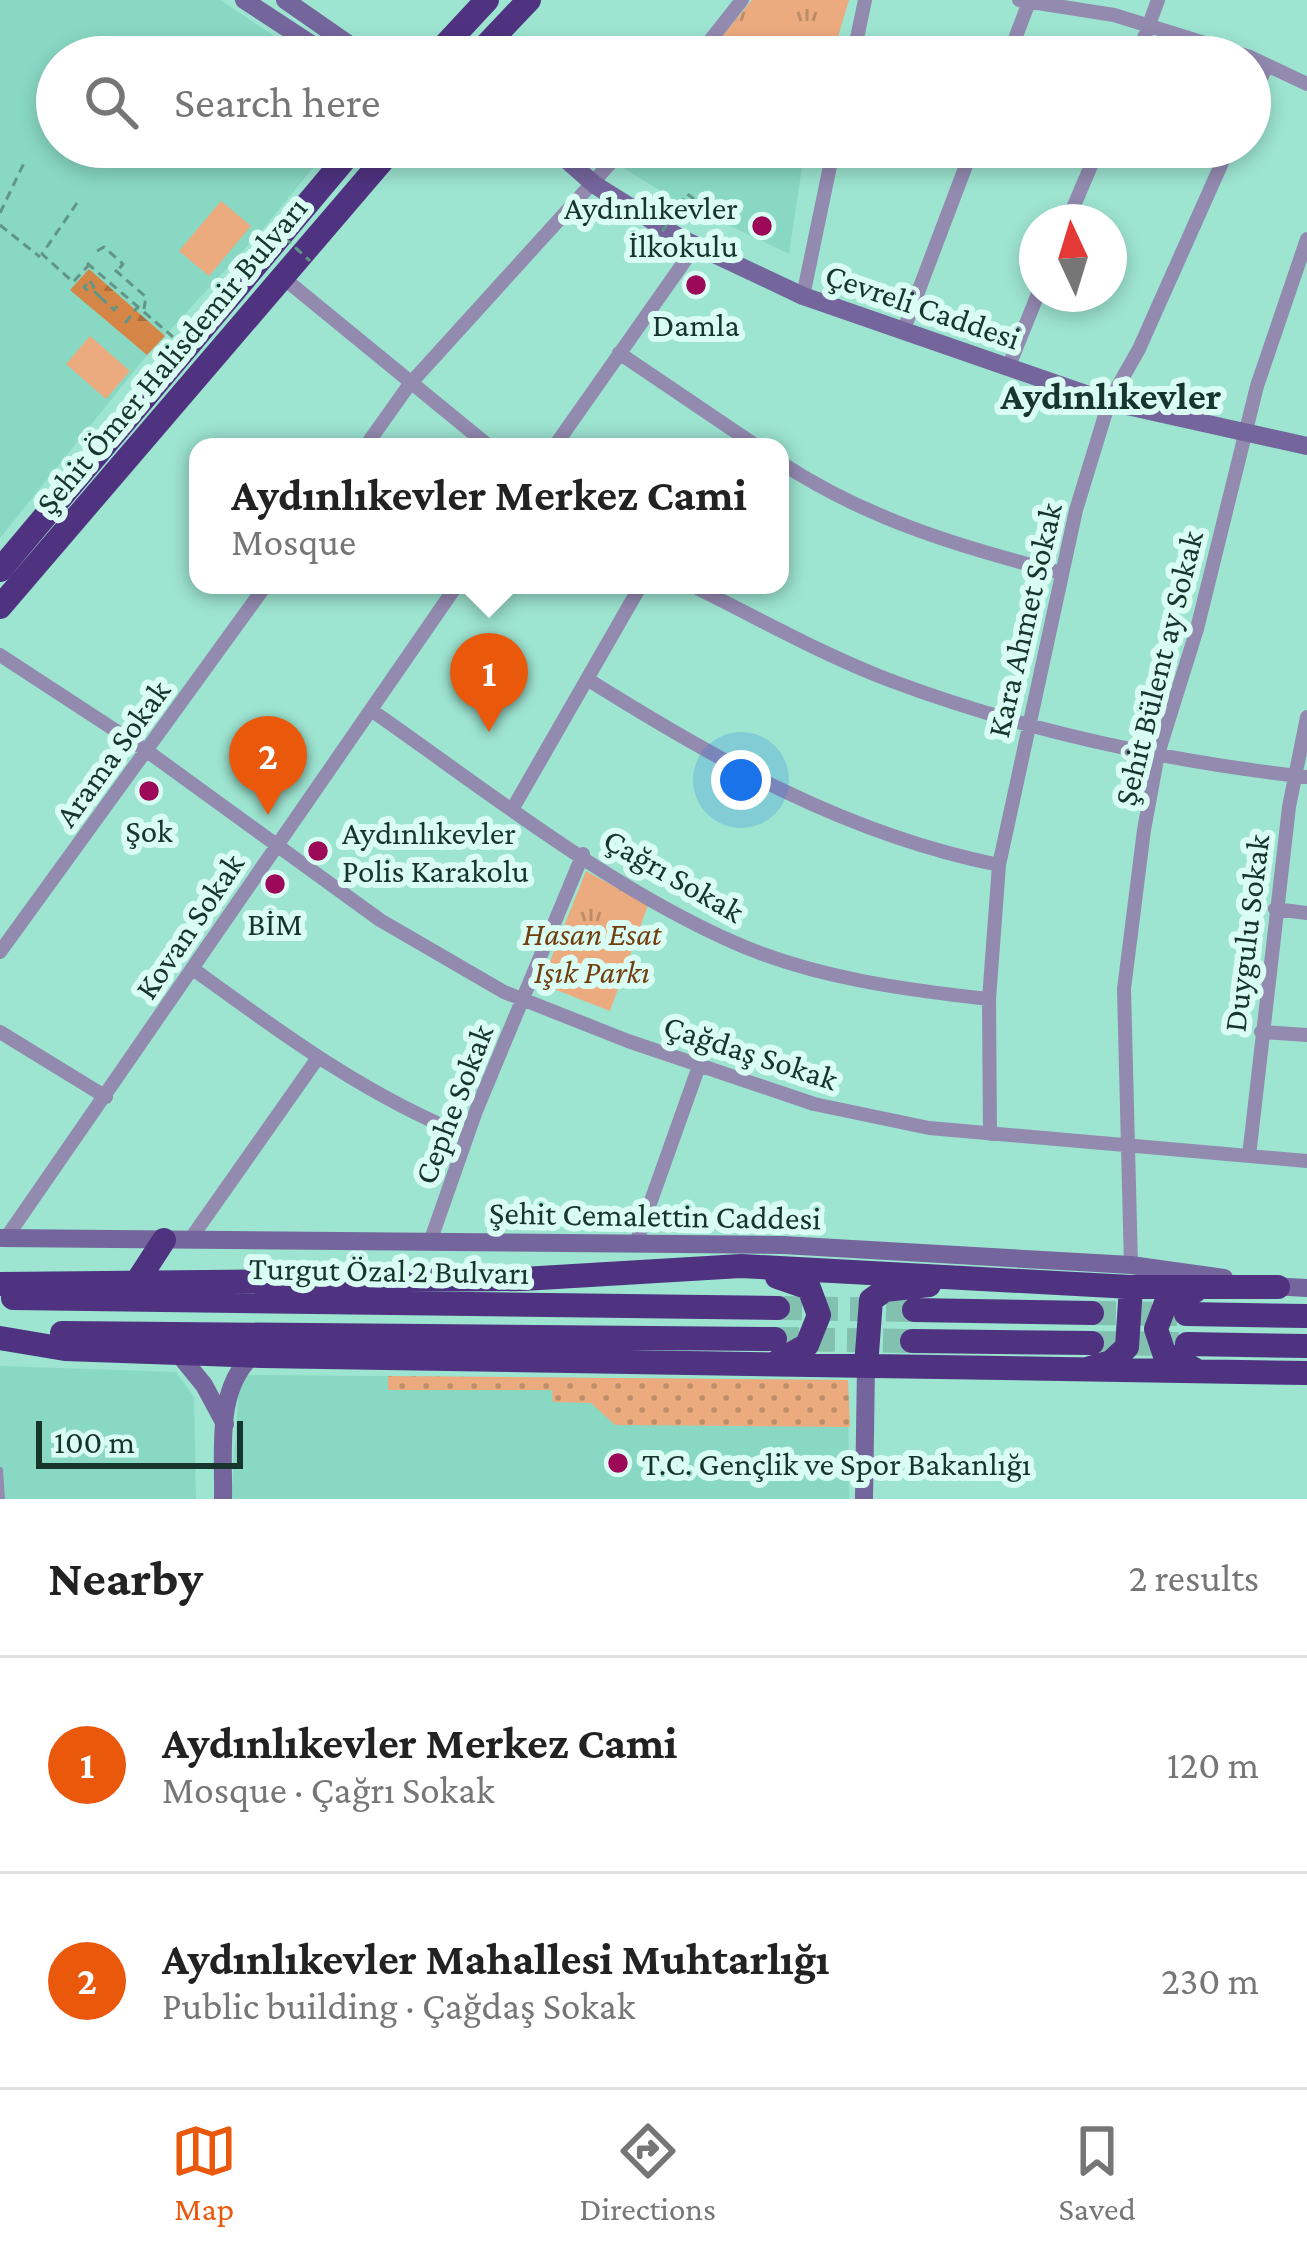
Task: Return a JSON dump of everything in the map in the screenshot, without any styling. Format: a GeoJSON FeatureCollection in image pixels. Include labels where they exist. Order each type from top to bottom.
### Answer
{"type":"FeatureCollection","features":[{"type":"Feature","properties":{"kind":"highway"},"geometry":{"type":"LineString","coordinates":[[454,36],[488,0]]}},
{"type":"Feature","properties":{"kind":"highway"},"geometry":{"type":"LineString","coordinates":[[495,36],[529,0]]}},
{"type":"Feature","properties":{"kind":"highway","name":"Şehit Ömer Halisdemir Bulvarı"},"geometry":{"type":"LineString","coordinates":[[0,570],[183,346],[338,168]]}},
{"type":"Feature","properties":{"kind":"highway","name":"Şehit Ömer Halisdemir Bulvarı"},"geometry":{"type":"LineString","coordinates":[[0,607],[376,168]]}},
{"type":"Feature","properties":{"kind":"highway"},"geometry":{"type":"LineString","coordinates":[[138,1280],[177,1241]]}},
{"type":"Feature","properties":{"kind":"highway","name":"Turgut Özal 2 Bulvarı"},"geometry":{"type":"LineString","coordinates":[[558,1278],[741,1266],[1034,1282],[1091,1274],[1221,1287],[1278,1287]]}},
{"type":"Feature","properties":{"kind":"highway","name":"Turgut Özal 2 Bulvarı"},"geometry":{"type":"LineString","coordinates":[[0,1284],[753,1275],[801,1281],[816,1297],[818,1328],[802,1351],[252,1356],[65,1349],[0,1335]]}},
{"type":"Feature","properties":{"kind":"highway"},"geometry":{"type":"LineString","coordinates":[[1052,1372],[1097,1366],[1124,1352],[1132,1327],[1131,1276]]}},
{"type":"Feature","properties":{"kind":"highway"},"geometry":{"type":"LineString","coordinates":[[866,1366],[866,1314],[877,1294],[906,1286],[1034,1282]]}},
{"type":"Feature","properties":{"kind":"highway"},"geometry":{"type":"LineString","coordinates":[[1221,1287],[1189,1292],[1165,1305],[1156,1324],[1157,1339],[1164,1353],[1182,1366],[1251,1374]]}},
{"type":"Feature","properties":{"kind":"highway","name":"Turgut Özal 2 Bulvarı"},"geometry":{"type":"LineString","coordinates":[[0,1298],[778,1308]]}},
{"type":"Feature","properties":{"kind":"highway"},"geometry":{"type":"LineString","coordinates":[[914,1310],[1092,1313]]}},
{"type":"Feature","properties":{"kind":"highway"},"geometry":{"type":"LineString","coordinates":[[1186,1314],[1307,1316]]}},
{"type":"Feature","properties":{"kind":"highway","name":"Turgut Özal 2 Bulvarı"},"geometry":{"type":"LineString","coordinates":[[0,1335],[772,1351],[866,1366],[1307,1373]]}},
{"type":"Feature","properties":{"kind":"highway"},"geometry":{"type":"LineString","coordinates":[[912,1341],[1092,1343]]}},
{"type":"Feature","properties":{"kind":"highway"},"geometry":{"type":"LineString","coordinates":[[1187,1344],[1307,1346]]}},
{"type":"Feature","properties":{"kind":"street"},"geometry":{"type":"LineString","coordinates":[[244,0],[299,36]]}},
{"type":"Feature","properties":{"kind":"street"},"geometry":{"type":"LineString","coordinates":[[285,0],[337,36]]}},
{"type":"Feature","properties":{"kind":"street"},"geometry":{"type":"LineString","coordinates":[[714,36],[742,0]]}},
{"type":"Feature","properties":{"kind":"street"},"geometry":{"type":"LineString","coordinates":[[857,36],[865,0]]}},
{"type":"Feature","properties":{"kind":"street"},"geometry":{"type":"LineString","coordinates":[[1019,0],[1185,36]]}},
{"type":"Feature","properties":{"kind":"street"},"geometry":{"type":"LineString","coordinates":[[1146,36],[1158,0]]}},
{"type":"Feature","properties":{"kind":"street"},"geometry":{"type":"LineString","coordinates":[[1016,36],[1029,2]]}},
{"type":"Feature","properties":{"kind":"street"},"geometry":{"type":"LineString","coordinates":[[1271,67],[1307,84]]}},
{"type":"Feature","properties":{"kind":"street","name":"Çevreli Caddesi"},"geometry":{"type":"LineString","coordinates":[[576,168],[595,185],[696,245],[803,296],[1109,402],[1307,446]]}},
{"type":"Feature","properties":{"kind":"street"},"geometry":{"type":"LineString","coordinates":[[371,438],[409,386],[608,168]]}},
{"type":"Feature","properties":{"kind":"street"},"geometry":{"type":"LineString","coordinates":[[803,296],[830,168]]}},
{"type":"Feature","properties":{"kind":"street"},"geometry":{"type":"LineString","coordinates":[[904,329],[965,168]]}},
{"type":"Feature","properties":{"kind":"street"},"geometry":{"type":"LineString","coordinates":[[1075,204],[1090,168]]}},
{"type":"Feature","properties":{"kind":"street","name":"Kara Ahmet Sokak"},"geometry":{"type":"LineString","coordinates":[[990,1134],[989,999],[998,865],[1026,724],[1109,402],[1139,349],[1220,168]]}},
{"type":"Feature","properties":{"kind":"street","name":"Şehit Bülent ay Sokak"},"geometry":{"type":"LineString","coordinates":[[1131,1276],[1124,989],[1158,754],[1197,629],[1245,431],[1307,239]]}},
{"type":"Feature","properties":{"kind":"street"},"geometry":{"type":"LineString","coordinates":[[560,438],[696,245]]}},
{"type":"Feature","properties":{"kind":"street"},"geometry":{"type":"LineString","coordinates":[[281,276],[409,386],[478,438]]}},
{"type":"Feature","properties":{"kind":"street"},"geometry":{"type":"LineString","coordinates":[[1008,368],[1031,312]]}},
{"type":"Feature","properties":{"kind":"street"},"geometry":{"type":"LineString","coordinates":[[620,353],[745,438]]}},
{"type":"Feature","properties":{"kind":"street"},"geometry":{"type":"LineString","coordinates":[[789,467],[875,514],[939,539],[1063,573]]}},
{"type":"Feature","properties":{"kind":"street","name":"Arama Sokak"},"geometry":{"type":"LineString","coordinates":[[0,952],[260,594]]}},
{"type":"Feature","properties":{"kind":"street","name":"Kovan Sokak"},"geometry":{"type":"LineString","coordinates":[[3,1238],[106,1097],[451,594]]}},
{"type":"Feature","properties":{"kind":"street"},"geometry":{"type":"LineString","coordinates":[[513,808],[636,594]]}},
{"type":"Feature","properties":{"kind":"street"},"geometry":{"type":"LineString","coordinates":[[710,594],[888,679],[1026,724],[1158,754],[1301,777]]}},
{"type":"Feature","properties":{"kind":"street","name":"Çağdaş Sokak"},"geometry":{"type":"LineString","coordinates":[[0,655],[147,751],[380,920],[524,1000],[814,1104],[990,1134],[1307,1161]]}},
{"type":"Feature","properties":{"kind":"street"},"geometry":{"type":"LineString","coordinates":[[587,679],[708,755],[791,799],[874,832],[998,865]]}},
{"type":"Feature","properties":{"kind":"street","name":"Çağrı Sokak"},"geometry":{"type":"LineString","coordinates":[[370,710],[583,854],[741,945],[886,985],[989,999]]}},
{"type":"Feature","properties":{"kind":"street","name":"Duygulu Sokak"},"geometry":{"type":"LineString","coordinates":[[1249,1156],[1276,909],[1301,777],[1307,717]]}},
{"type":"Feature","properties":{"kind":"street","name":"Cephe Sokak"},"geometry":{"type":"LineString","coordinates":[[430,1242],[467,1136],[583,854]]}},
{"type":"Feature","properties":{"kind":"street"},"geometry":{"type":"LineString","coordinates":[[1276,909],[1307,913]]}},
{"type":"Feature","properties":{"kind":"street"},"geometry":{"type":"LineString","coordinates":[[193,969],[317,1059],[414,1115],[467,1136]]}},
{"type":"Feature","properties":{"kind":"street"},"geometry":{"type":"LineString","coordinates":[[0,1032],[106,1097]]}},
{"type":"Feature","properties":{"kind":"street"},"geometry":{"type":"LineString","coordinates":[[1261,1032],[1307,1035]]}},
{"type":"Feature","properties":{"kind":"street"},"geometry":{"type":"LineString","coordinates":[[177,1241],[317,1059]]}},
{"type":"Feature","properties":{"kind":"street"},"geometry":{"type":"LineString","coordinates":[[636,1243],[699,1066]]}},
{"type":"Feature","properties":{"kind":"street","name":"Şehit Cemalettin Caddesi"},"geometry":{"type":"LineString","coordinates":[[3,1238],[908,1250],[1091,1274]]}},
{"type":"Feature","properties":{"kind":"street"},"geometry":{"type":"LineString","coordinates":[[1131,1276],[1307,1288]]}},
{"type":"Feature","properties":{"kind":"street"},"geometry":{"type":"LineString","coordinates":[[178,1353],[199,1376],[225,1424]]}},
{"type":"Feature","properties":{"kind":"street"},"geometry":{"type":"LineString","coordinates":[[223,1499],[225,1424],[236,1372],[252,1356]]}},
{"type":"Feature","properties":{"kind":"street"},"geometry":{"type":"LineString","coordinates":[[864,1499],[866,1366]]}},
{"type":"Feature","properties":{"kind":"lane"},"geometry":{"type":"LineString","coordinates":[[0,1470],[2,1499]]}},
{"type":"Feature","properties":{"kind":"path"},"geometry":{"type":"LineString","coordinates":[[0,213],[26,160]]}},
{"type":"Feature","properties":{"kind":"path"},"geometry":{"type":"LineString","coordinates":[[662,259],[666,252],[654,244],[687,194],[693,198],[688,207]]}},
{"type":"Feature","properties":{"kind":"path"},"geometry":{"type":"LineString","coordinates":[[0,225],[39,258],[77,203]]}},
{"type":"Feature","properties":{"kind":"path"},"geometry":{"type":"LineString","coordinates":[[273,227],[310,261]]}},
{"type":"Feature","properties":{"kind":"path"},"geometry":{"type":"LineString","coordinates":[[97,253],[104,247],[123,264],[116,271],[146,297],[125,323]]}},
{"type":"Feature","properties":{"kind":"path"},"geometry":{"type":"LineString","coordinates":[[42,254],[73,281],[88,264],[183,346]]}},
{"type":"Feature","properties":{"kind":"path"},"geometry":{"type":"LineString","coordinates":[[80,276],[114,310]]}},
{"type":"Feature","properties":{"kind":"path"},"geometry":{"type":"LineString","coordinates":[[102,309],[103,297]]}},
{"type":"Feature","properties":{"kind":"path"},"geometry":{"type":"LineString","coordinates":[[110,316],[119,304]]}},
{"type":"Feature","properties":{"kind":"shaded area"},"geometry":{"type":"Polygon","coordinates":[[[0,0],[220,0],[274,36],[36,36],[36,168],[313,168],[147,355],[0,538],[0,0]]]}},
{"type":"Feature","properties":{"kind":"shaded area","name":"Aydınlıkevler İlkokulu"},"geometry":{"type":"Polygon","coordinates":[[[623,168],[802,168],[789,254],[672,198],[623,168]]]}},
{"type":"Feature","properties":{"kind":"shaded area"},"geometry":{"type":"Polygon","coordinates":[[[0,1366],[176,1372],[194,1397],[196,1499],[0,1499],[0,1366]]]}},
{"type":"Feature","properties":{"kind":"shaded area","name":"T.C. Gençlik ve Spor Bakanlığı"},"geometry":{"type":"Polygon","coordinates":[[[240,1375],[848,1380],[849,1499],[231,1499],[240,1375]]]}},
{"type":"Feature","properties":{"kind":"green space"},"geometry":{"type":"Polygon","coordinates":[[[752,0],[849,0],[838,36],[722,36],[752,0]]]}},
{"type":"Feature","properties":{"kind":"green space"},"geometry":{"type":"Polygon","coordinates":[[[221,201],[251,226],[209,276],[179,251],[221,201]]]}},
{"type":"Feature","properties":{"kind":"green space"},"geometry":{"type":"Polygon","coordinates":[[[89,269],[165,336],[147,355],[70,290],[89,269]]]}},
{"type":"Feature","properties":{"kind":"green space"},"geometry":{"type":"Polygon","coordinates":[[[90,336],[130,371],[106,399],[66,364],[90,336]]]}},
{"type":"Feature","properties":{"kind":"green space","name":"Hasan Esat Işık Parkı"},"geometry":{"type":"Polygon","coordinates":[[[586,871],[648,905],[610,1011],[541,984],[586,871]]]}},
{"type":"Feature","properties":{"kind":"green space"},"geometry":{"type":"Polygon","coordinates":[[[388,1376],[848,1380],[850,1427],[615,1425],[591,1403],[553,1402],[552,1390],[388,1390],[388,1376]]]}},
{"type":"Feature","properties":{"kind":"tunnel"},"geometry":{"type":"LineString","coordinates":[[778,1308],[914,1310]]}},
{"type":"Feature","properties":{"kind":"tunnel"},"geometry":{"type":"LineString","coordinates":[[1092,1313],[1177,1314]]}},
{"type":"Feature","properties":{"kind":"tunnel"},"geometry":{"type":"LineString","coordinates":[[775,1339],[912,1341]]}},
{"type":"Feature","properties":{"kind":"tunnel"},"geometry":{"type":"LineString","coordinates":[[1092,1343],[1179,1344]]}},
{"type":"Feature","properties":{"kind":"place","name":"Aydınlıkevler İlkokulu"},"geometry":{"type":"Point","coordinates":[762,226]}},
{"type":"Feature","properties":{"kind":"place","name":"Damla"},"geometry":{"type":"Point","coordinates":[696,285]}},
{"type":"Feature","properties":{"kind":"place","name":"Aydınlıkevler Merkez Cami"},"geometry":{"type":"Point","coordinates":[489,732]}},
{"type":"Feature","properties":{"kind":"place","name":"Şok"},"geometry":{"type":"Point","coordinates":[149,791]}},
{"type":"Feature","properties":{"kind":"place","name":"Aydınlıkevler Mahallesi Muhtarlığı"},"geometry":{"type":"Point","coordinates":[268,815]}},
{"type":"Feature","properties":{"kind":"place","name":"Aydınlıkevler Polis Karakolu"},"geometry":{"type":"Point","coordinates":[318,851]}},
{"type":"Feature","properties":{"kind":"place","name":"BİM"},"geometry":{"type":"Point","coordinates":[275,884]}},
{"type":"Feature","properties":{"kind":"place","name":"T.C. Gençlik ve Spor Bakanlığı"},"geometry":{"type":"Point","coordinates":[618,1463]}},
{"type":"Feature","properties":{"kind":"district","name":"Aydınlıkevler"},"geometry":{"type":"Point","coordinates":[1111,395]}}]}
